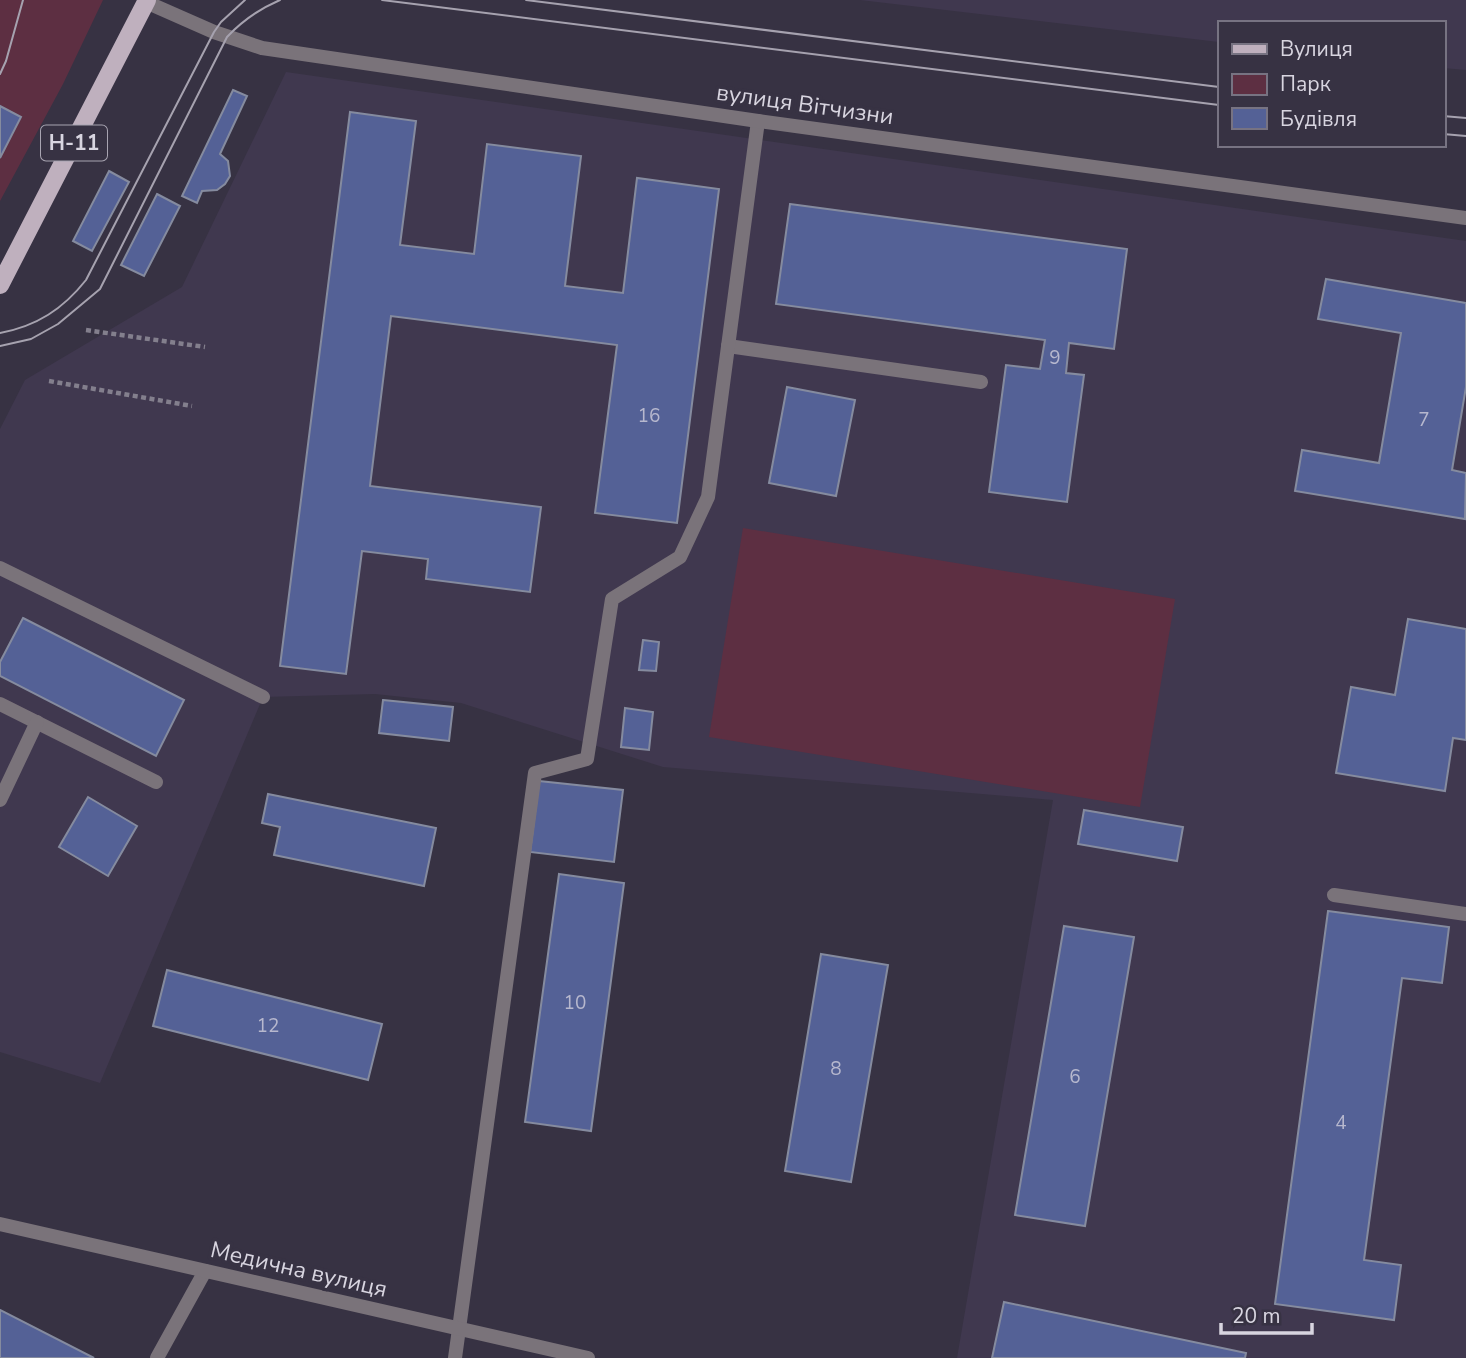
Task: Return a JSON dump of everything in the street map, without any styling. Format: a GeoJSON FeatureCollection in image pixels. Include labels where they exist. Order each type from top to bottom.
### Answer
{"type":"FeatureCollection","features":[{"type":"Feature","properties":{"kind":"main road","name":"Н-11"},"geometry":{"type":"LineString","coordinates":[[0,285],[147,1]]}},
{"type":"Feature","properties":{"kind":"street","name":"вулиця Вітчизни"},"geometry":{"type":"LineString","coordinates":[[147,1],[214,32],[262,48],[758,121],[1466,218]]}},
{"type":"Feature","properties":{"kind":"street"},"geometry":{"type":"LineString","coordinates":[[455,1358],[535,773],[587,759],[612,599],[680,557],[708,497],[758,121]]}},
{"type":"Feature","properties":{"kind":"street"},"geometry":{"type":"LineString","coordinates":[[728,346],[981,382]]}},
{"type":"Feature","properties":{"kind":"street"},"geometry":{"type":"LineString","coordinates":[[0,568],[263,697]]}},
{"type":"Feature","properties":{"kind":"street"},"geometry":{"type":"LineString","coordinates":[[0,704],[156,782]]}},
{"type":"Feature","properties":{"kind":"street"},"geometry":{"type":"LineString","coordinates":[[0,800],[37,723]]}},
{"type":"Feature","properties":{"kind":"street"},"geometry":{"type":"LineString","coordinates":[[1334,895],[1466,914]]}},
{"type":"Feature","properties":{"kind":"street","name":"Медична вулиця"},"geometry":{"type":"LineString","coordinates":[[0,1224],[588,1358]]}},
{"type":"Feature","properties":{"kind":"street"},"geometry":{"type":"LineString","coordinates":[[157,1358],[205,1271]]}},
{"type":"Feature","properties":{"kind":"path"},"geometry":{"type":"LineString","coordinates":[[86,330],[205,347]]}},
{"type":"Feature","properties":{"kind":"path"},"geometry":{"type":"LineString","coordinates":[[49,381],[192,405]]}},
{"type":"Feature","properties":{"kind":"shaded area"},"geometry":{"type":"Polygon","coordinates":[[[860,0],[1466,0],[1466,70],[1445,68],[1445,21],[1218,21],[1218,42],[860,0]]]}},
{"type":"Feature","properties":{"kind":"shaded area"},"geometry":{"type":"Polygon","coordinates":[[[286,72],[1466,241],[1466,1358],[957,1358],[1053,800],[663,767],[461,703],[375,694],[263,697],[100,1083],[0,1052],[0,429],[25,380],[182,287],[286,72]]]}},
{"type":"Feature","properties":{"kind":"green space"},"geometry":{"type":"Polygon","coordinates":[[[0,0],[103,0],[63,84],[0,201],[0,0]]]}},
{"type":"Feature","properties":{"kind":"green space"},"geometry":{"type":"Polygon","coordinates":[[[743,528],[1175,599],[1140,807],[709,737],[743,528]]]}},
{"type":"Feature","properties":{"kind":"building"},"geometry":{"type":"Polygon","coordinates":[[[233,90],[247,96],[220,154],[228,161],[230,176],[217,190],[202,191],[197,203],[182,196],[233,90]]]}},
{"type":"Feature","properties":{"kind":"building"},"geometry":{"type":"Polygon","coordinates":[[[0,106],[21,117],[0,158],[0,106]]]}},
{"type":"Feature","properties":{"kind":"building"},"geometry":{"type":"Polygon","coordinates":[[[350,112],[416,121],[400,245],[474,254],[487,144],[581,156],[565,286],[623,293],[637,178],[719,189],[677,523],[595,513],[617,345],[391,316],[370,486],[541,507],[530,592],[426,579],[428,559],[362,551],[346,674],[280,666],[350,112]]]}},
{"type":"Feature","properties":{"kind":"building"},"geometry":{"type":"Polygon","coordinates":[[[109,171],[129,182],[92,251],[73,241],[109,171]]]}},
{"type":"Feature","properties":{"kind":"building"},"geometry":{"type":"Polygon","coordinates":[[[157,194],[180,206],[144,276],[121,265],[157,194]]]}},
{"type":"Feature","properties":{"kind":"building"},"geometry":{"type":"Polygon","coordinates":[[[790,204],[1127,249],[1114,349],[1069,343],[1066,373],[1084,375],[1067,502],[989,492],[1006,365],[1040,369],[1045,340],[776,304],[790,204]]]}},
{"type":"Feature","properties":{"kind":"building"},"geometry":{"type":"Polygon","coordinates":[[[1326,279],[1466,303],[1466,387],[1452,470],[1466,473],[1465,519],[1295,491],[1302,450],[1379,463],[1401,333],[1318,319],[1326,279]]]}},
{"type":"Feature","properties":{"kind":"building"},"geometry":{"type":"Polygon","coordinates":[[[787,387],[855,400],[836,496],[769,483],[787,387]]]}},
{"type":"Feature","properties":{"kind":"building"},"geometry":{"type":"Polygon","coordinates":[[[23,618],[184,700],[156,756],[0,676],[0,662],[23,618]]]}},
{"type":"Feature","properties":{"kind":"building"},"geometry":{"type":"Polygon","coordinates":[[[1408,619],[1466,629],[1466,740],[1453,738],[1445,791],[1336,773],[1351,687],[1395,695],[1408,619]]]}},
{"type":"Feature","properties":{"kind":"building"},"geometry":{"type":"Polygon","coordinates":[[[643,640],[659,642],[656,671],[639,670],[643,640]]]}},
{"type":"Feature","properties":{"kind":"building"},"geometry":{"type":"Polygon","coordinates":[[[383,700],[453,707],[449,741],[379,733],[383,700]]]}},
{"type":"Feature","properties":{"kind":"building"},"geometry":{"type":"Polygon","coordinates":[[[625,708],[653,712],[649,750],[621,747],[625,708]]]}},
{"type":"Feature","properties":{"kind":"building"},"geometry":{"type":"Polygon","coordinates":[[[539,781],[623,790],[614,862],[530,852],[539,781]]]}},
{"type":"Feature","properties":{"kind":"building"},"geometry":{"type":"Polygon","coordinates":[[[268,794],[436,828],[424,886],[274,855],[280,827],[262,823],[268,794]]]}},
{"type":"Feature","properties":{"kind":"building"},"geometry":{"type":"Polygon","coordinates":[[[88,797],[137,826],[108,876],[59,847],[88,797]]]}},
{"type":"Feature","properties":{"kind":"building"},"geometry":{"type":"Polygon","coordinates":[[[1084,810],[1183,827],[1177,861],[1078,844],[1084,810]]]}},
{"type":"Feature","properties":{"kind":"building"},"geometry":{"type":"Polygon","coordinates":[[[559,874],[624,883],[591,1131],[525,1122],[559,874]]]}},
{"type":"Feature","properties":{"kind":"building"},"geometry":{"type":"Polygon","coordinates":[[[1328,911],[1449,927],[1442,983],[1402,978],[1364,1260],[1401,1265],[1394,1320],[1275,1304],[1328,911]]]}},
{"type":"Feature","properties":{"kind":"building"},"geometry":{"type":"Polygon","coordinates":[[[1064,926],[1134,937],[1085,1226],[1015,1215],[1064,926]]]}},
{"type":"Feature","properties":{"kind":"building"},"geometry":{"type":"Polygon","coordinates":[[[821,954],[888,965],[851,1182],[785,1171],[821,954]]]}},
{"type":"Feature","properties":{"kind":"building"},"geometry":{"type":"Polygon","coordinates":[[[167,970],[382,1024],[368,1080],[153,1026],[167,970]]]}},
{"type":"Feature","properties":{"kind":"building"},"geometry":{"type":"Polygon","coordinates":[[[1004,1302],[1246,1353],[1245,1358],[992,1358],[1004,1302]]]}},
{"type":"Feature","properties":{"kind":"building"},"geometry":{"type":"Polygon","coordinates":[[[0,1310],[94,1358],[0,1358],[0,1310]]]}},
{"type":"Feature","properties":{"kind":"tram line"},"geometry":{"type":"LineString","coordinates":[[0,74],[23,0]]}},
{"type":"Feature","properties":{"kind":"tram line"},"geometry":{"type":"LineString","coordinates":[[0,333],[26,326],[48,315],[68,300],[86,280],[214,32],[245,0]]}},
{"type":"Feature","properties":{"kind":"tram line"},"geometry":{"type":"LineString","coordinates":[[0,346],[31,339],[58,324],[100,289],[227,37],[251,16],[280,0]]}},
{"type":"Feature","properties":{"kind":"tram line"},"geometry":{"type":"LineString","coordinates":[[382,0],[1218,105]]}},
{"type":"Feature","properties":{"kind":"tram line"},"geometry":{"type":"LineString","coordinates":[[526,0],[1218,87]]}},
{"type":"Feature","properties":{"kind":"tram line"},"geometry":{"type":"LineString","coordinates":[[1445,116],[1466,118]]}},
{"type":"Feature","properties":{"kind":"tram line"},"geometry":{"type":"LineString","coordinates":[[1445,134],[1466,136]]}}]}
